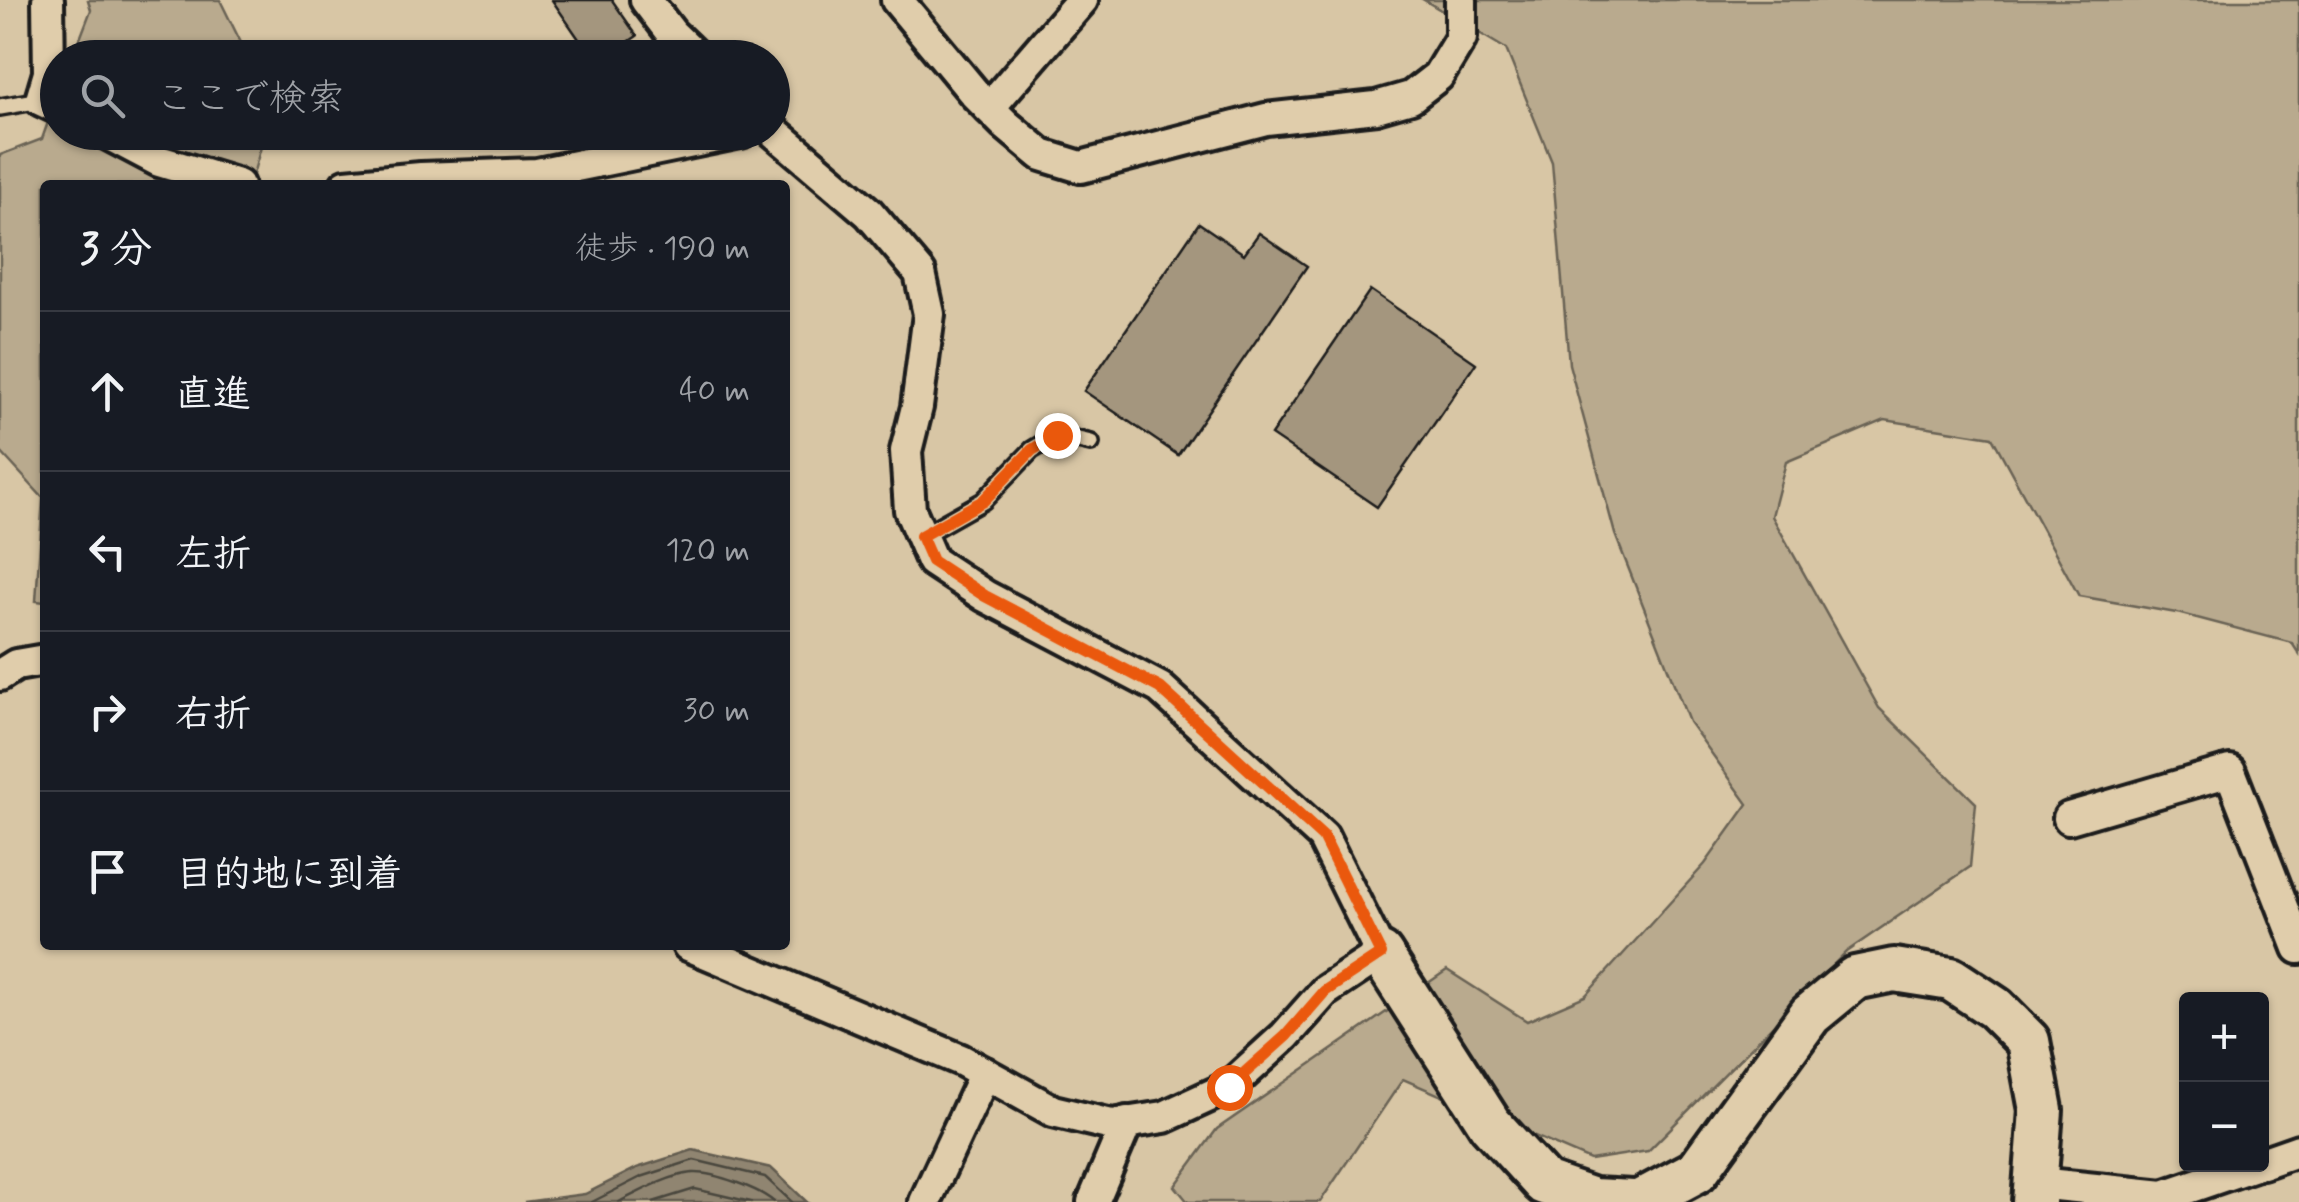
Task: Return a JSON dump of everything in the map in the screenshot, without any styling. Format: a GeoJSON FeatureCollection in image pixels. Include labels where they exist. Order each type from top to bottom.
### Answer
{"type":"FeatureCollection","features":[{"type":"Feature","properties":{"kind":"street"},"geometry":{"type":"LineString","coordinates":[[48,0],[49,40]]}},
{"type":"Feature","properties":{"kind":"street"},"geometry":{"type":"LineString","coordinates":[[646,0],[678,40]]}},
{"type":"Feature","properties":{"kind":"street"},"geometry":{"type":"LineString","coordinates":[[897,0],[989,108],[1042,155],[1081,167],[1266,118],[1376,108],[1410,97],[1438,76],[1460,38],[1462,0]]}},
{"type":"Feature","properties":{"kind":"street"},"geometry":{"type":"LineString","coordinates":[[989,108],[1082,0]]}},
{"type":"Feature","properties":{"kind":"street"},"geometry":{"type":"LineString","coordinates":[[790,145],[869,213],[920,273],[929,314],[917,407],[906,451],[910,510],[932,561],[972,587],[1160,688],[1323,837],[1381,954],[1490,1124],[1544,1182],[1592,1200],[1636,1202],[1697,1171],[1810,1015],[1855,978],[1894,970],[1951,979],[1995,1008],[2028,1041],[2041,1110],[2036,1192],[2164,1196],[2235,1172]]}},
{"type":"Feature","properties":{"kind":"street"},"geometry":{"type":"LineString","coordinates":[[138,150],[158,161],[221,180]]}},
{"type":"Feature","properties":{"kind":"street"},"geometry":{"type":"LineString","coordinates":[[400,180],[537,174],[654,150]]}},
{"type":"Feature","properties":{"kind":"street"},"geometry":{"type":"LineString","coordinates":[[0,675],[16,666],[40,661]]}},
{"type":"Feature","properties":{"kind":"street"},"geometry":{"type":"LineString","coordinates":[[2070,818],[2230,770],[2299,948]]}},
{"type":"Feature","properties":{"kind":"street"},"geometry":{"type":"LineString","coordinates":[[700,950],[962,1060],[1053,1110],[1112,1125],[1164,1116],[1229,1087],[1286,1036],[1325,991],[1381,954]]}},
{"type":"Feature","properties":{"kind":"street"},"geometry":{"type":"LineString","coordinates":[[925,1202],[985,1074]]}},
{"type":"Feature","properties":{"kind":"street"},"geometry":{"type":"LineString","coordinates":[[1093,1202],[1127,1122]]}},
{"type":"Feature","properties":{"kind":"street"},"geometry":{"type":"LineString","coordinates":[[2269,1160],[2299,1150]]}},
{"type":"Feature","properties":{"kind":"lane"},"geometry":{"type":"LineString","coordinates":[[0,106],[40,104]]}},
{"type":"Feature","properties":{"kind":"lane"},"geometry":{"type":"LineString","coordinates":[[921,536],[983,501],[1032,450],[1057,435],[1091,444]]}},
{"type":"Feature","properties":{"kind":"shaded area"},"geometry":{"type":"Polygon","coordinates":[[[88,0],[220,0],[240,40],[80,40],[91,10],[88,0]]]}},
{"type":"Feature","properties":{"kind":"shaded area"},"geometry":{"type":"Polygon","coordinates":[[[1424,0],[2299,0],[2299,654],[2292,643],[2182,614],[2079,596],[1992,437],[1885,420],[1786,462],[1772,516],[1879,708],[1976,803],[1970,867],[1846,952],[1648,1151],[1590,1160],[1403,1079],[1320,1202],[1188,1202],[1175,1186],[1217,1129],[1447,970],[1527,1021],[1585,996],[1705,864],[1748,804],[1689,722],[1615,534],[1569,364],[1552,162],[1506,49],[1424,0]]]}},
{"type":"Feature","properties":{"kind":"shaded area"},"geometry":{"type":"Polygon","coordinates":[[[40,140],[40,150],[260,150],[251,180],[40,180],[40,495],[0,451],[0,155],[40,140]]]}},
{"type":"Feature","properties":{"kind":"shaded area"},"geometry":{"type":"Polygon","coordinates":[[[40,542],[40,601],[36,601],[40,542]]]}},
{"type":"Feature","properties":{"kind":"water"},"geometry":{"type":"Polygon","coordinates":[[[693,1150],[771,1168],[807,1202],[524,1202],[585,1194],[637,1168],[693,1150]]]}},
{"type":"Feature","properties":{"kind":"building"},"geometry":{"type":"Polygon","coordinates":[[[552,0],[612,0],[637,36],[631,40],[580,40],[552,0]]]}},
{"type":"Feature","properties":{"kind":"building"},"geometry":{"type":"Polygon","coordinates":[[[1199,223],[1244,254],[1259,233],[1307,266],[1178,455],[1084,391],[1199,223]]]}},
{"type":"Feature","properties":{"kind":"building"},"geometry":{"type":"Polygon","coordinates":[[[1370,290],[1476,363],[1377,507],[1271,435],[1370,290]]]}},
{"type":"Feature","properties":{"kind":"route"},"geometry":{"type":"LineString","coordinates":[[1057,435],[1032,450],[983,501],[921,536],[932,561],[985,596],[1160,688],[1323,837],[1381,954],[1325,991],[1286,1036],[1229,1087]]}}]}
